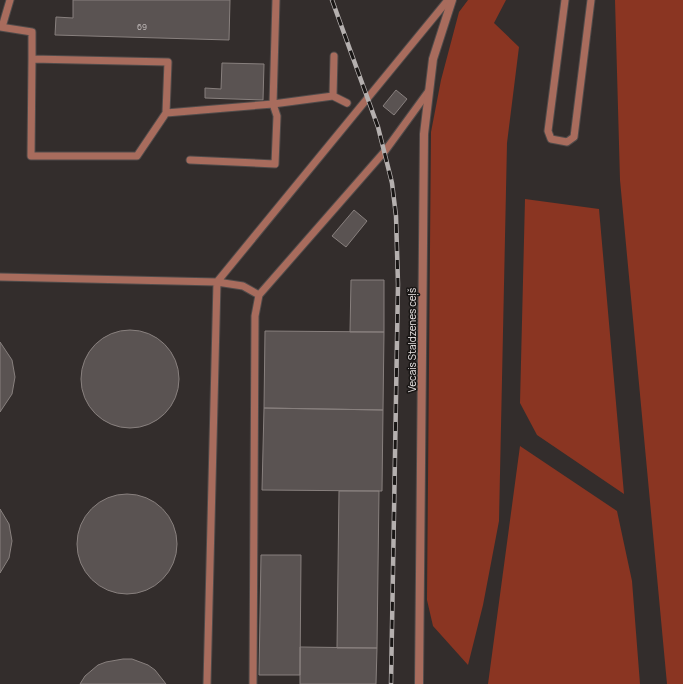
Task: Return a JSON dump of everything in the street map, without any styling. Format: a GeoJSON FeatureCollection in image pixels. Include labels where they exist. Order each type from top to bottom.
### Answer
{"type":"FeatureCollection","features":[{"type":"Feature","properties":{"kind":"street","name":"Vecais Staldzenes ceļš"},"geometry":{"type":"LineString","coordinates":[[419,684],[424,134],[428,92],[434,59],[452,0]]}},
{"type":"Feature","properties":{"kind":"lane"},"geometry":{"type":"LineString","coordinates":[[10,0],[1,27],[32,32],[31,156],[137,156],[166,113],[168,62],[32,58]]}},
{"type":"Feature","properties":{"kind":"lane"},"geometry":{"type":"LineString","coordinates":[[190,160],[275,164],[277,116],[273,104],[276,0]]}},
{"type":"Feature","properties":{"kind":"lane"},"geometry":{"type":"LineString","coordinates":[[208,684],[217,282],[448,0]]}},
{"type":"Feature","properties":{"kind":"lane"},"geometry":{"type":"LineString","coordinates":[[565,0],[548,131],[551,139],[567,142],[574,137],[591,0]]}},
{"type":"Feature","properties":{"kind":"lane"},"geometry":{"type":"LineString","coordinates":[[333,96],[334,56]]}},
{"type":"Feature","properties":{"kind":"lane"},"geometry":{"type":"LineString","coordinates":[[252,684],[255,316],[260,295],[385,151],[428,92]]}},
{"type":"Feature","properties":{"kind":"lane"},"geometry":{"type":"LineString","coordinates":[[166,113],[273,104],[333,96],[347,103]]}},
{"type":"Feature","properties":{"kind":"lane"},"geometry":{"type":"LineString","coordinates":[[0,277],[217,282],[243,286],[260,295]]}},
{"type":"Feature","properties":{"kind":"shaded area"},"geometry":{"type":"Polygon","coordinates":[[[468,0],[506,0],[494,23],[519,47],[507,143],[499,521],[483,605],[468,665],[433,626],[427,600],[431,132],[441,80],[459,12],[468,0]]]}},
{"type":"Feature","properties":{"kind":"shaded area"},"geometry":{"type":"Polygon","coordinates":[[[615,0],[683,0],[683,684],[667,684],[620,180],[615,0]]]}},
{"type":"Feature","properties":{"kind":"shaded area"},"geometry":{"type":"Polygon","coordinates":[[[525,199],[599,209],[624,494],[537,435],[520,403],[525,199]]]}},
{"type":"Feature","properties":{"kind":"shaded area"},"geometry":{"type":"Polygon","coordinates":[[[520,446],[617,511],[632,581],[640,684],[488,684],[520,446]]]}},
{"type":"Feature","properties":{"kind":"building"},"geometry":{"type":"Polygon","coordinates":[[[73,0],[230,0],[229,40],[55,35],[56,17],[73,18],[73,0]]]}},
{"type":"Feature","properties":{"kind":"building"},"geometry":{"type":"Polygon","coordinates":[[[222,63],[264,64],[263,100],[205,98],[205,88],[221,89],[222,63]]]}},
{"type":"Feature","properties":{"kind":"building"},"geometry":{"type":"Polygon","coordinates":[[[396,90],[407,99],[394,115],[383,106],[396,90]]]}},
{"type":"Feature","properties":{"kind":"building"},"geometry":{"type":"Polygon","coordinates":[[[354,210],[367,221],[346,247],[332,236],[354,210]]]}},
{"type":"Feature","properties":{"kind":"building"},"geometry":{"type":"Polygon","coordinates":[[[351,280],[384,280],[384,332],[350,332],[351,280]]]}},
{"type":"Feature","properties":{"kind":"building"},"geometry":{"type":"Polygon","coordinates":[[[120,330],[140,330],[149,333],[165,344],[176,360],[179,369],[179,389],[176,398],[165,414],[149,425],[140,428],[120,428],[103,420],[95,414],[89,406],[81,389],[81,369],[89,352],[95,344],[103,338],[120,330]]]}},
{"type":"Feature","properties":{"kind":"building"},"geometry":{"type":"Polygon","coordinates":[[[265,331],[384,332],[383,410],[264,408],[265,331]]]}},
{"type":"Feature","properties":{"kind":"building"},"geometry":{"type":"Polygon","coordinates":[[[0,342],[12,360],[15,377],[12,394],[0,412],[0,342]]]}},
{"type":"Feature","properties":{"kind":"building"},"geometry":{"type":"Polygon","coordinates":[[[264,408],[383,410],[382,491],[262,490],[264,408]]]}},
{"type":"Feature","properties":{"kind":"building"},"geometry":{"type":"Polygon","coordinates":[[[339,491],[379,491],[377,648],[337,648],[339,491]]]}},
{"type":"Feature","properties":{"kind":"building"},"geometry":{"type":"Polygon","coordinates":[[[127,494],[146,498],[162,509],[173,525],[177,544],[173,563],[162,579],[146,590],[127,594],[108,590],[92,579],[81,563],[77,544],[81,525],[92,509],[108,498],[127,494]]]}},
{"type":"Feature","properties":{"kind":"building"},"geometry":{"type":"Polygon","coordinates":[[[0,509],[9,524],[12,541],[9,558],[0,573],[0,509]]]}},
{"type":"Feature","properties":{"kind":"building"},"geometry":{"type":"Polygon","coordinates":[[[261,555],[301,555],[300,675],[259,675],[261,555]]]}},
{"type":"Feature","properties":{"kind":"building"},"geometry":{"type":"Polygon","coordinates":[[[300,647],[377,648],[376,684],[300,684],[300,647]]]}},
{"type":"Feature","properties":{"kind":"building"},"geometry":{"type":"Polygon","coordinates":[[[123,659],[132,659],[148,665],[155,670],[166,684],[80,684],[85,676],[98,665],[123,659]]]}},
{"type":"Feature","properties":{"kind":"railway"},"geometry":{"type":"LineString","coordinates":[[332,0],[378,127],[392,183],[396,216],[398,284],[391,684]]}}]}
